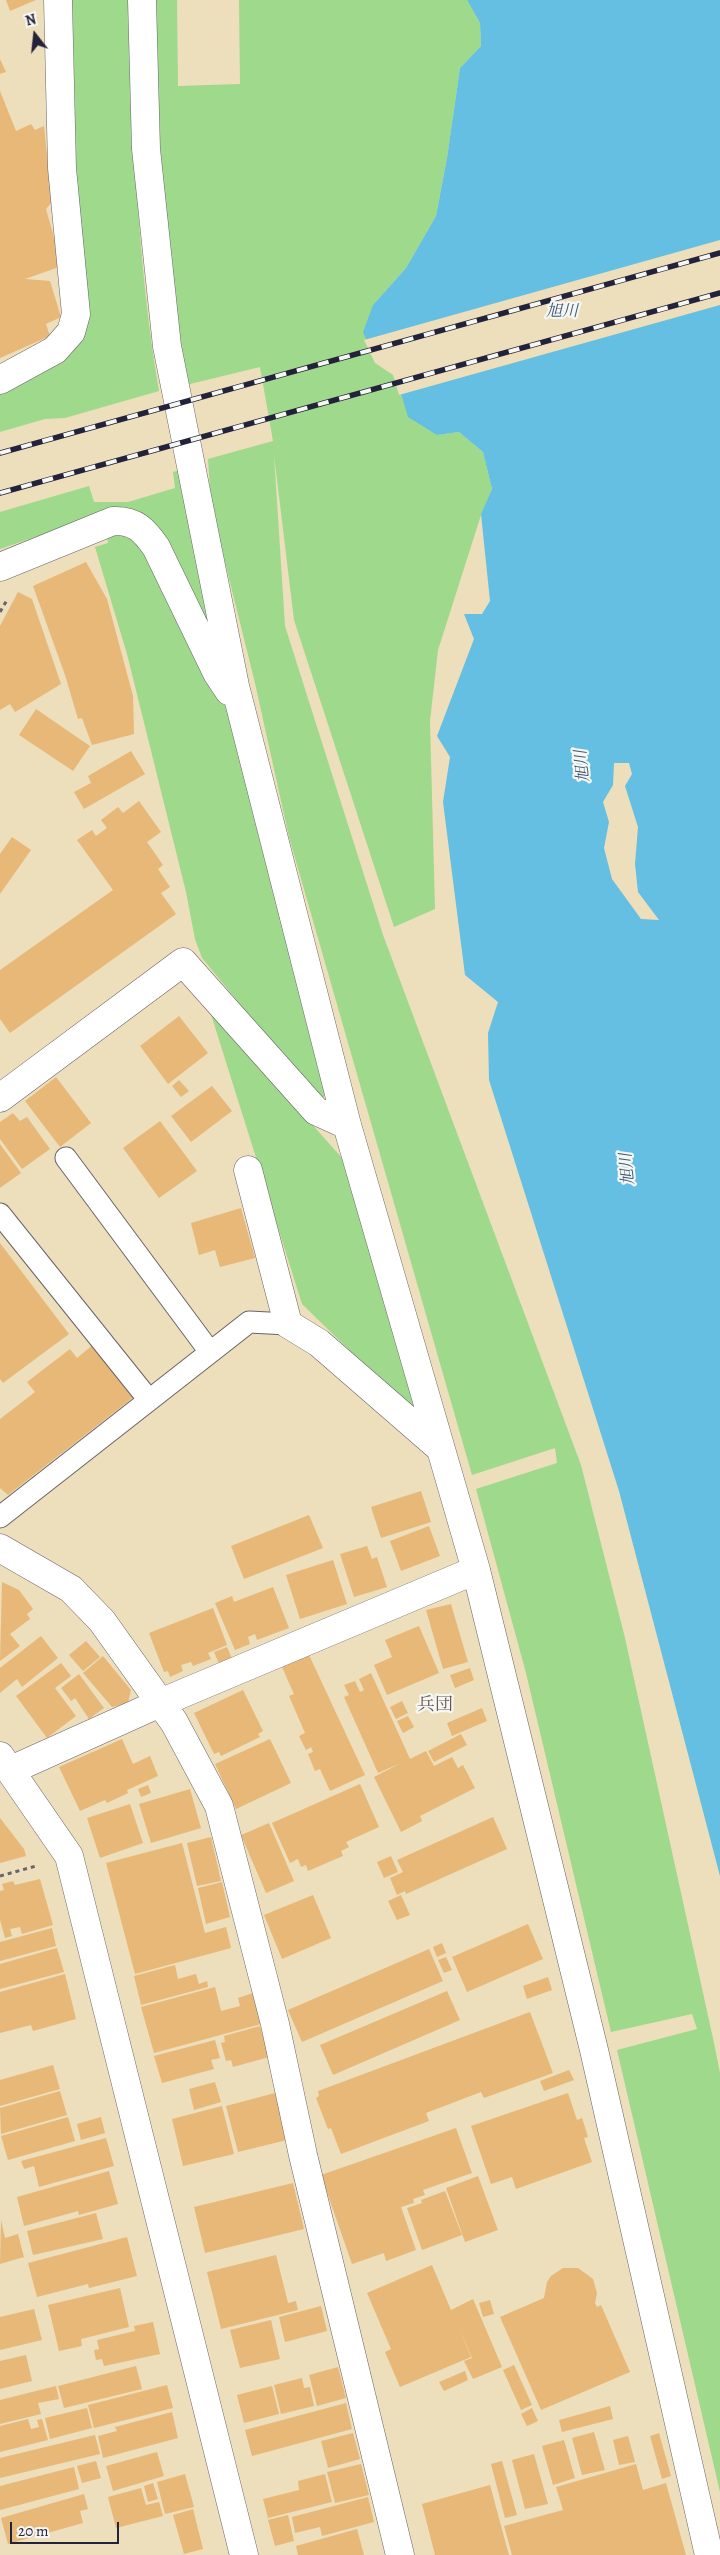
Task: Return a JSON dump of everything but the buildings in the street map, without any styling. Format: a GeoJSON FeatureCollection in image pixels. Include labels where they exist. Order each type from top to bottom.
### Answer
{"type":"FeatureCollection","features":[{"type":"Feature","properties":{"kind":"street"},"geometry":{"type":"LineString","coordinates":[[0,380],[56,350],[71,332],[76,314],[62,168],[58,0]]}},
{"type":"Feature","properties":{"kind":"street"},"geometry":{"type":"LineString","coordinates":[[142,0],[146,149],[167,346],[240,708],[347,1125],[476,1570],[594,2050],[709,2555]]}},
{"type":"Feature","properties":{"kind":"street"},"geometry":{"type":"LineString","coordinates":[[0,567],[113,520],[125,520],[135,524],[144,530],[156,547],[218,673],[240,708]]}},
{"type":"Feature","properties":{"kind":"street"},"geometry":{"type":"LineString","coordinates":[[0,1098],[183,962],[316,1111],[347,1125]]}},
{"type":"Feature","properties":{"kind":"street"},"geometry":{"type":"LineString","coordinates":[[248,1170],[288,1324],[319,1343],[441,1448]]}},
{"type":"Feature","properties":{"kind":"street"},"geometry":{"type":"LineString","coordinates":[[0,1548],[72,1589],[102,1621],[174,1722],[219,1806],[275,2024],[303,2155],[400,2555]]}},
{"type":"Feature","properties":{"kind":"street"},"geometry":{"type":"LineString","coordinates":[[244,2555],[69,1856],[6,1763],[160,1704],[476,1570]]}},
{"type":"Feature","properties":{"kind":"lane"},"geometry":{"type":"LineString","coordinates":[[66,1158],[210,1352]]}},
{"type":"Feature","properties":{"kind":"lane"},"geometry":{"type":"LineString","coordinates":[[0,1214],[149,1400]]}},
{"type":"Feature","properties":{"kind":"lane"},"geometry":{"type":"LineString","coordinates":[[0,1517],[249,1322],[288,1324]]}},
{"type":"Feature","properties":{"kind":"path"},"geometry":{"type":"LineString","coordinates":[[0,1876],[44,1864]]}},
{"type":"Feature","properties":{"kind":"green space"},"geometry":{"type":"Polygon","coordinates":[[[62,0],[129,0],[137,196],[146,294],[159,391],[65,418],[45,419],[0,432],[0,389],[63,353],[62,0]]]}},
{"type":"Feature","properties":{"kind":"green space"},"geometry":{"type":"Polygon","coordinates":[[[156,0],[177,0],[178,86],[240,84],[239,0],[467,0],[480,23],[481,46],[460,68],[447,158],[436,216],[406,268],[373,305],[395,373],[437,435],[459,432],[483,452],[492,489],[481,515],[438,650],[430,721],[435,909],[394,927],[294,620],[274,455],[285,626],[383,935],[581,1465],[625,1638],[720,2073],[720,2492],[617,2050],[697,2029],[692,2014],[611,2032],[526,1673],[476,1489],[557,1463],[555,1448],[472,1475],[289,837],[255,683],[211,506],[208,459],[273,441],[260,367],[186,385],[178,342],[158,147],[156,0]]]}},
{"type":"Feature","properties":{"kind":"green space"},"geometry":{"type":"Polygon","coordinates":[[[183,469],[222,670],[150,519],[130,509],[100,515],[0,549],[0,512],[89,486],[94,502],[128,502],[175,488],[173,472],[183,469]]]}},
{"type":"Feature","properties":{"kind":"green space"},"geometry":{"type":"Polygon","coordinates":[[[106,531],[135,536],[220,693],[233,722],[328,1091],[322,1099],[315,1095],[202,958],[195,939],[186,892],[127,654],[95,547],[108,543],[106,531]]]}},
{"type":"Feature","properties":{"kind":"green space"},"geometry":{"type":"Polygon","coordinates":[[[209,1008],[341,1157],[355,1190],[419,1418],[302,1304],[209,1008]]]}},
{"type":"Feature","properties":{"kind":"water","name":"旭川"},"geometry":{"type":"Polygon","coordinates":[[[467,0],[720,0],[720,1876],[619,1491],[489,1080],[488,1033],[498,1002],[465,975],[443,802],[450,757],[437,736],[474,639],[464,614],[482,614],[490,601],[481,514],[492,489],[483,452],[459,432],[437,435],[408,417],[395,373],[376,362],[363,332],[373,305],[406,268],[436,216],[447,158],[460,68],[481,46],[480,23],[467,0]],[[614,763],[613,785],[603,802],[609,822],[604,848],[612,879],[641,919],[659,920],[638,892],[635,864],[638,827],[625,786],[632,774],[629,763],[614,763]]]}},
{"type":"Feature","properties":{"kind":"pier"},"geometry":{"type":"Polygon","coordinates":[[[720,240],[720,305],[399,395],[393,375],[375,363],[364,340],[720,240]]]}},
{"type":"Feature","properties":{"kind":"railway"},"geometry":{"type":"LineString","coordinates":[[0,453],[720,253]]}},
{"type":"Feature","properties":{"kind":"railway"},"geometry":{"type":"LineString","coordinates":[[0,493],[720,293]]}},
{"type":"Feature","properties":{"kind":"district","name":"兵団"},"geometry":{"type":"Point","coordinates":[435,1706]}}]}
